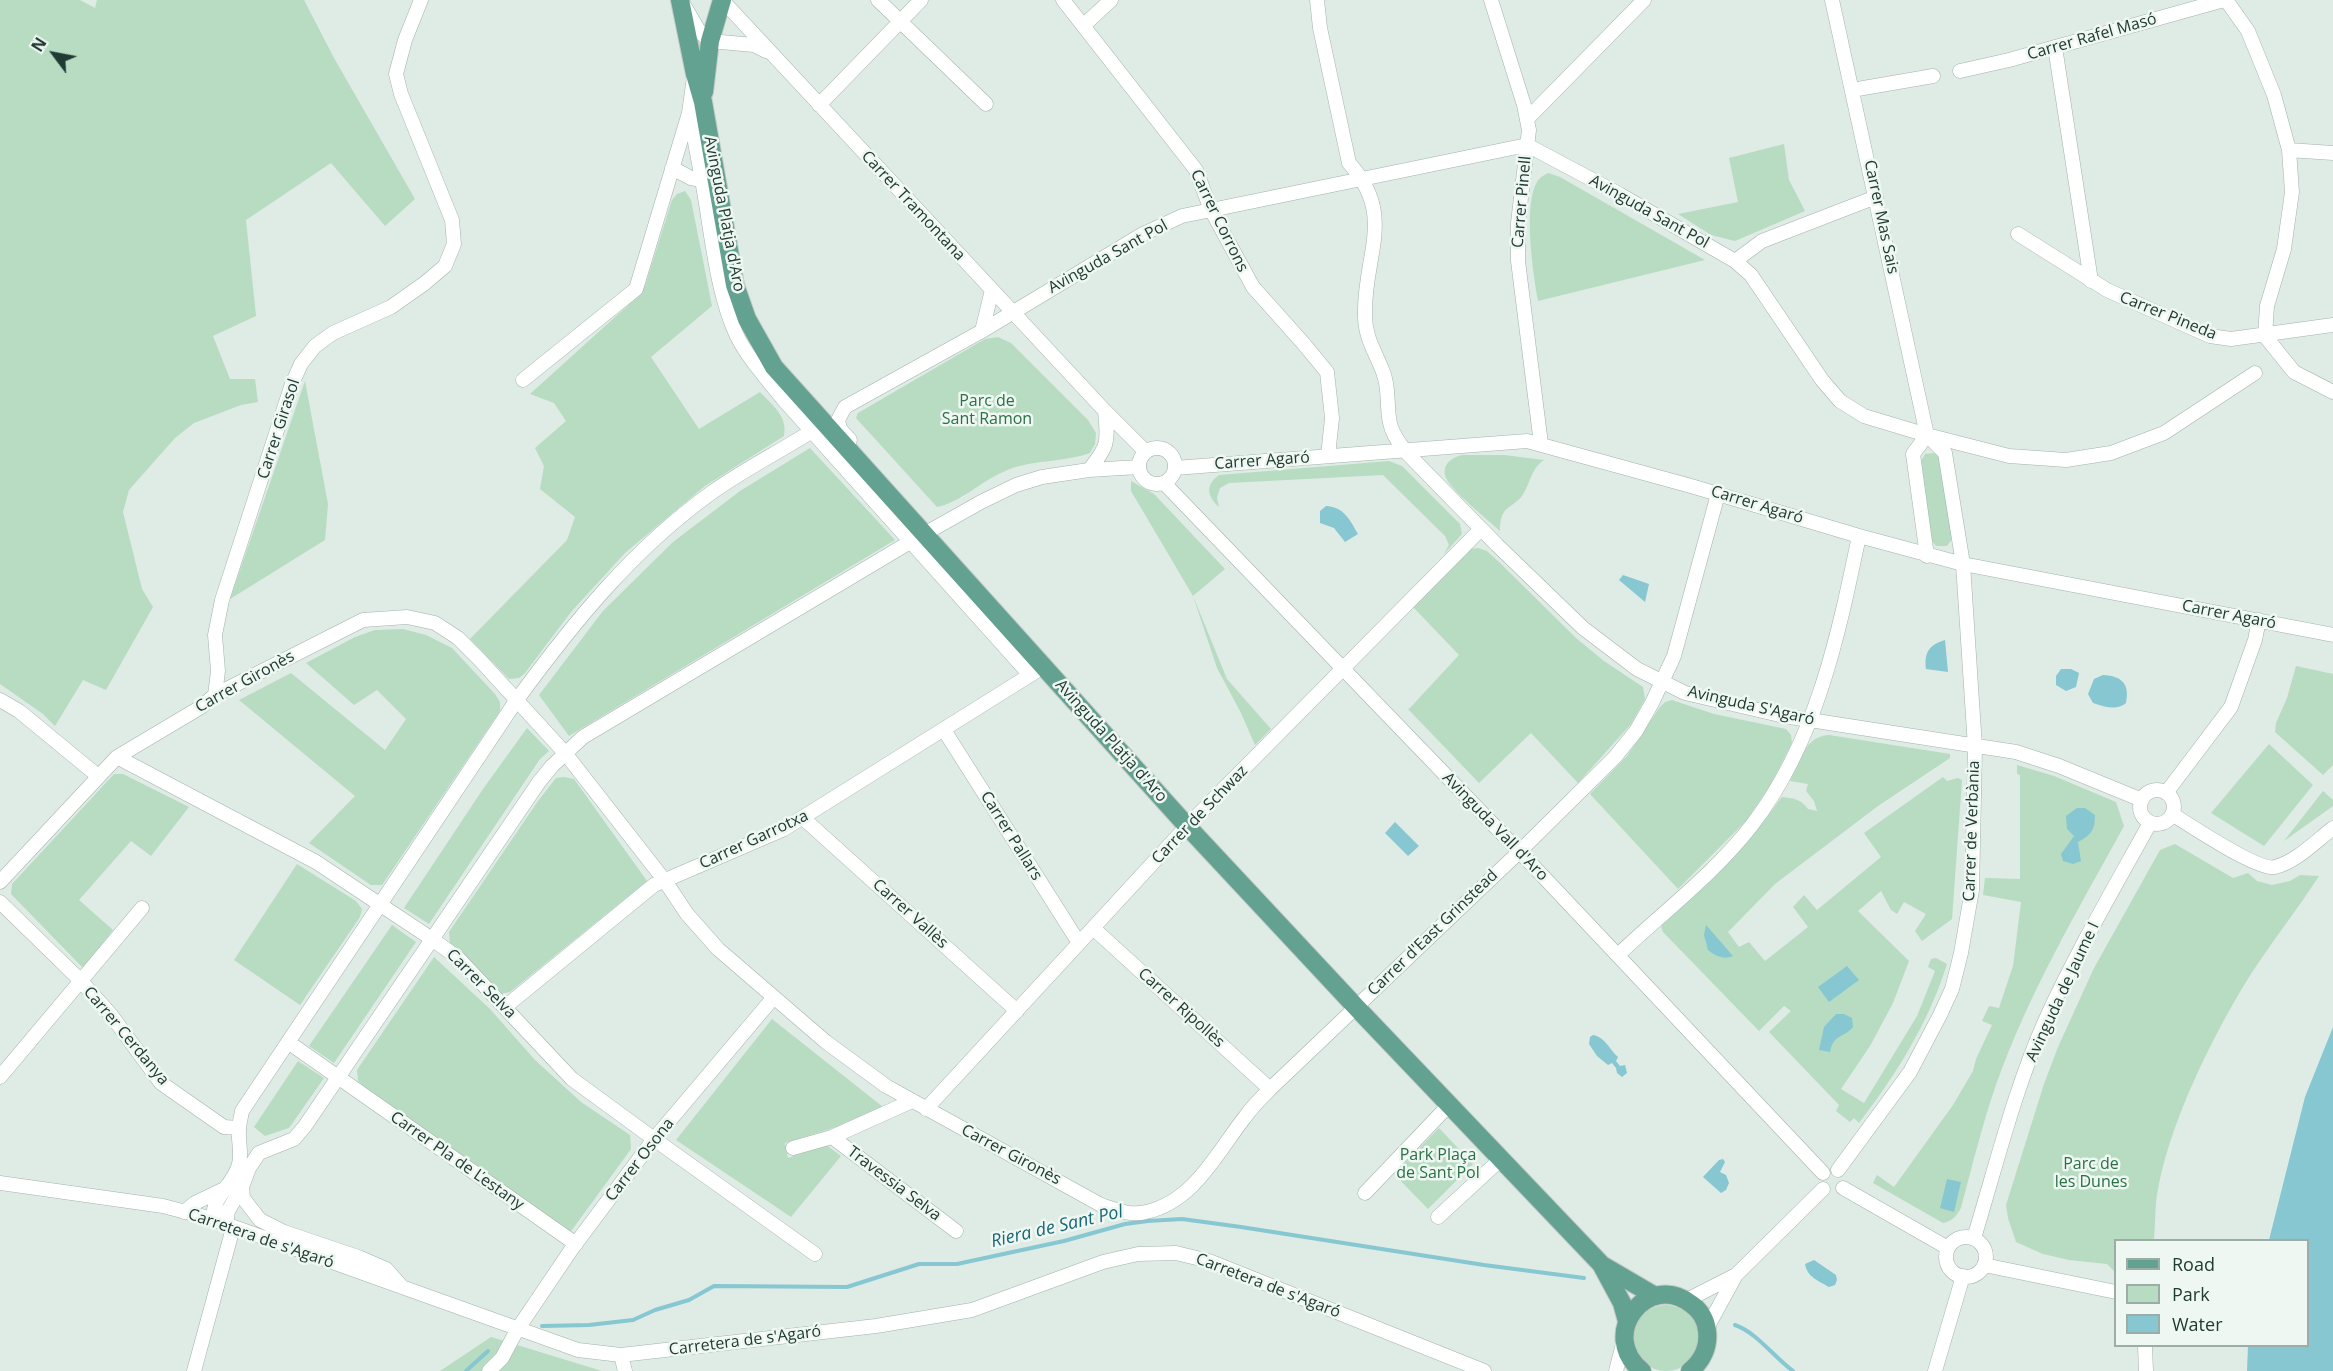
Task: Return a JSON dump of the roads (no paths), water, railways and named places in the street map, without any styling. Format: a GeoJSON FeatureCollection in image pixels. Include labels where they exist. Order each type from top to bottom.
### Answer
{"type":"FeatureCollection","features":[{"type":"Feature","properties":{"kind":"main road","name":"Avinguda Platja d'Aro"},"geometry":{"type":"LineString","coordinates":[[680,0],[700,74],[696,107],[735,285],[747,319],[761,348],[774,367],[884,490],[917,538],[1037,670],[1601,1264],[1622,1304],[1627,1321]]}},
{"type":"Feature","properties":{"kind":"main road"},"geometry":{"type":"LineString","coordinates":[[700,74],[722,0]]}},
{"type":"Feature","properties":{"kind":"main road"},"geometry":{"type":"LineString","coordinates":[[1601,1264],[1655,1296]]}},
{"type":"Feature","properties":{"kind":"main road"},"geometry":{"type":"LineString","coordinates":[[1642,1371],[1629,1357],[1624,1340],[1627,1321],[1638,1305],[1655,1296],[1672,1295],[1687,1300],[1701,1314],[1707,1328],[1706,1349],[1712,1371]]}},
{"type":"Feature","properties":{"kind":"main road"},"geometry":{"type":"LineString","coordinates":[[1689,1371],[1700,1361],[1706,1349]]}},
{"type":"Feature","properties":{"kind":"street","name":"Carrer Girasol"},"geometry":{"type":"LineString","coordinates":[[215,695],[218,670],[215,635],[222,600],[292,384],[301,364],[315,346],[333,333],[392,307],[425,283],[445,266],[454,244],[452,220],[401,94],[396,74],[405,40],[421,0]]}},
{"type":"Feature","properties":{"kind":"street"},"geometry":{"type":"LineString","coordinates":[[680,0],[699,31],[710,41],[754,45],[771,54]]}},
{"type":"Feature","properties":{"kind":"street","name":"Carrer Tramontana"},"geometry":{"type":"LineString","coordinates":[[722,0],[1012,312],[1146,452]]}},
{"type":"Feature","properties":{"kind":"street"},"geometry":{"type":"LineString","coordinates":[[878,0],[986,104]]}},
{"type":"Feature","properties":{"kind":"street"},"geometry":{"type":"LineString","coordinates":[[819,105],[921,0]]}},
{"type":"Feature","properties":{"kind":"street","name":"Carrer Corrons"},"geometry":{"type":"LineString","coordinates":[[1063,0],[1196,170],[1211,210],[1252,288],[1327,372],[1332,418],[1328,456]]}},
{"type":"Feature","properties":{"kind":"street"},"geometry":{"type":"LineString","coordinates":[[1084,25],[1111,0]]}},
{"type":"Feature","properties":{"kind":"street","name":"Avinguda S'Agaró"},"geometry":{"type":"LineString","coordinates":[[1317,0],[1320,28],[1348,163],[1363,179],[1376,227],[1365,291],[1366,332],[1383,372],[1388,391],[1389,421],[1395,436],[1405,451],[1481,529],[1583,628],[1637,669],[1685,693],[1811,721],[2016,752],[2059,766],[2142,800]]}},
{"type":"Feature","properties":{"kind":"street","name":"Carrer Pinell"},"geometry":{"type":"LineString","coordinates":[[1491,0],[1524,105],[1529,130],[1518,223],[1518,261],[1541,444]]}},
{"type":"Feature","properties":{"kind":"street"},"geometry":{"type":"LineString","coordinates":[[1527,119],[1644,0]]}},
{"type":"Feature","properties":{"kind":"street","name":"Carrer Mas Sais"},"geometry":{"type":"LineString","coordinates":[[1832,0],[1927,435],[1945,453],[1963,564]]}},
{"type":"Feature","properties":{"kind":"street"},"geometry":{"type":"LineString","coordinates":[[2225,0],[2248,32],[2274,95],[2289,150],[2292,192],[2284,249],[2267,306],[2265,336],[2294,372],[2333,392]]}},
{"type":"Feature","properties":{"kind":"street","name":"Carrer Rafel Masó"},"geometry":{"type":"LineString","coordinates":[[1960,71],[2225,0]]}},
{"type":"Feature","properties":{"kind":"street"},"geometry":{"type":"LineString","coordinates":[[700,74],[713,57],[731,43]]}},
{"type":"Feature","properties":{"kind":"street"},"geometry":{"type":"LineString","coordinates":[[2055,47],[2091,281]]}},
{"type":"Feature","properties":{"kind":"street"},"geometry":{"type":"LineString","coordinates":[[1852,90],[1933,76]]}},
{"type":"Feature","properties":{"kind":"street"},"geometry":{"type":"LineString","coordinates":[[523,380],[636,289],[672,168],[696,107]]}},
{"type":"Feature","properties":{"kind":"street"},"geometry":{"type":"LineString","coordinates":[[696,107],[702,180],[718,270],[736,335],[782,398],[917,538]]}},
{"type":"Feature","properties":{"kind":"street","name":"Avinguda Sant Pol"},"geometry":{"type":"LineString","coordinates":[[884,490],[878,473],[840,429],[839,414],[845,407],[982,331],[1143,234],[1182,216],[1527,146],[1619,194],[1735,261],[1751,275],[1822,380],[1840,401],[1864,416],[2009,456],[2066,460],[2111,453],[2164,433],[2255,373]]}},
{"type":"Feature","properties":{"kind":"street"},"geometry":{"type":"LineString","coordinates":[[2289,150],[2333,153]]}},
{"type":"Feature","properties":{"kind":"street"},"geometry":{"type":"LineString","coordinates":[[672,168],[691,178],[702,180]]}},
{"type":"Feature","properties":{"kind":"street"},"geometry":{"type":"LineString","coordinates":[[1735,261],[1762,241],[1876,197]]}},
{"type":"Feature","properties":{"kind":"street","name":"Carrer Pineda"},"geometry":{"type":"LineString","coordinates":[[2018,234],[2107,290],[2210,336],[2231,339],[2265,336],[2333,324]]}},
{"type":"Feature","properties":{"kind":"street"},"geometry":{"type":"LineString","coordinates":[[982,331],[992,290]]}},
{"type":"Feature","properties":{"kind":"street"},"geometry":{"type":"LineString","coordinates":[[1089,470],[1104,451],[1107,433],[1105,411]]}},
{"type":"Feature","properties":{"kind":"street"},"geometry":{"type":"LineString","coordinates":[[213,1220],[213,1211],[222,1191],[239,1164],[239,1128],[242,1111],[552,651],[598,594],[663,531],[712,492],[812,431]]}},
{"type":"Feature","properties":{"kind":"street"},"geometry":{"type":"LineString","coordinates":[[1927,435],[1913,454],[1927,556]]}},
{"type":"Feature","properties":{"kind":"street","name":"Carrer Agaró"},"geometry":{"type":"LineString","coordinates":[[1175,468],[1527,441],[1718,494],[1927,556],[2333,635]]}},
{"type":"Feature","properties":{"kind":"street"},"geometry":{"type":"LineString","coordinates":[[1156,448],[1172,456],[1175,468],[1173,474],[1164,483],[1152,483],[1141,474],[1139,467],[1146,452],[1156,448]]}},
{"type":"Feature","properties":{"kind":"street"},"geometry":{"type":"LineString","coordinates":[[194,1371],[230,1226],[228,1211],[242,1187],[249,1168],[260,1153],[294,1139],[305,1126],[539,782],[565,753],[600,726],[917,538],[1016,485],[1042,477],[1089,470],[1139,467]]}},
{"type":"Feature","properties":{"kind":"street","name":"Avinguda Vall d'Aro"},"geometry":{"type":"LineString","coordinates":[[1164,483],[1344,668],[1823,1173]]}},
{"type":"Feature","properties":{"kind":"street","name":"Carrer d'East Grinstead"},"geometry":{"type":"LineString","coordinates":[[1356,1007],[1519,852],[1615,757],[1635,731],[1663,682],[1674,656],[1718,494]]}},
{"type":"Feature","properties":{"kind":"street","name":"Carrer de Schwaz"},"geometry":{"type":"LineString","coordinates":[[926,1109],[1187,826],[1481,529]]}},
{"type":"Feature","properties":{"kind":"street"},"geometry":{"type":"LineString","coordinates":[[1618,955],[1707,873],[1751,827],[1778,789],[1820,698],[1859,536]]}},
{"type":"Feature","properties":{"kind":"street","name":"Carrer de Verbània"},"geometry":{"type":"LineString","coordinates":[[1838,1170],[1910,1072],[1926,1044],[1952,989],[1961,953],[1972,890],[1975,747],[1963,564]]}},
{"type":"Feature","properties":{"kind":"street","name":"Carrer Gironès"},"geometry":{"type":"LineString","coordinates":[[0,882],[117,757],[201,707],[215,695],[363,620],[407,617],[435,623],[458,638],[565,753],[665,881],[687,914],[718,949],[774,998],[826,1042],[886,1086],[1101,1205],[1123,1212],[1145,1213],[1166,1206],[1194,1184],[1246,1115],[1270,1089],[1356,1007]]}},
{"type":"Feature","properties":{"kind":"street"},"geometry":{"type":"LineString","coordinates":[[2166,793],[2231,707],[2255,640],[2259,620]]}},
{"type":"Feature","properties":{"kind":"street","name":"Carrer Garrotxa"},"geometry":{"type":"LineString","coordinates":[[505,1007],[654,885],[784,829],[1037,670]]}},
{"type":"Feature","properties":{"kind":"street"},"geometry":{"type":"LineString","coordinates":[[0,700],[26,717],[98,776]]}},
{"type":"Feature","properties":{"kind":"street","name":"Carrer Pallars"},"geometry":{"type":"LineString","coordinates":[[944,730],[1079,943]]}},
{"type":"Feature","properties":{"kind":"street","name":"Carrer Selva"},"geometry":{"type":"LineString","coordinates":[[117,757],[316,862],[432,939],[458,958],[572,1079],[815,1254]]}},
{"type":"Feature","properties":{"kind":"street"},"geometry":{"type":"LineString","coordinates":[[2152,791],[2166,793],[2173,805],[2172,814],[2163,823],[2150,823],[2141,813],[2142,800],[2152,791]]}},
{"type":"Feature","properties":{"kind":"street"},"geometry":{"type":"LineString","coordinates":[[2172,814],[2257,864],[2273,868],[2293,858],[2333,828]]}},
{"type":"Feature","properties":{"kind":"street","name":"Carrer Vallès"},"geometry":{"type":"LineString","coordinates":[[803,818],[1017,1011]]}},
{"type":"Feature","properties":{"kind":"street","name":"Avinguda de Jaume I"},"geometry":{"type":"LineString","coordinates":[[1974,1238],[2025,1071],[2045,1021],[2084,942],[2150,823]]}},
{"type":"Feature","properties":{"kind":"street","name":"Carrer Cerdanya"},"geometry":{"type":"LineString","coordinates":[[0,902],[80,980],[111,1015],[161,1083],[224,1126],[239,1128]]}},
{"type":"Feature","properties":{"kind":"street"},"geometry":{"type":"LineString","coordinates":[[0,1077],[142,908]]}},
{"type":"Feature","properties":{"kind":"street","name":"Carrer Ripollès"},"geometry":{"type":"LineString","coordinates":[[1093,928],[1270,1089]]}},
{"type":"Feature","properties":{"kind":"street","name":"Carrer Osona"},"geometry":{"type":"LineString","coordinates":[[489,1371],[502,1358],[517,1330],[576,1244],[654,1140],[774,998]]}},
{"type":"Feature","properties":{"kind":"street","name":"Carrer Pla de Ľestany"},"geometry":{"type":"LineString","coordinates":[[288,1042],[576,1244]]}},
{"type":"Feature","properties":{"kind":"street","name":"Travessia Selva"},"geometry":{"type":"LineString","coordinates":[[793,1148],[832,1137],[912,1101]]}},
{"type":"Feature","properties":{"kind":"street"},"geometry":{"type":"LineString","coordinates":[[1365,1193],[1449,1105]]}},
{"type":"Feature","properties":{"kind":"street","name":"Travessia Selva"},"geometry":{"type":"LineString","coordinates":[[832,1137],[956,1231]]}},
{"type":"Feature","properties":{"kind":"street"},"geometry":{"type":"LineString","coordinates":[[1438,1217],[1501,1159]]}},
{"type":"Feature","properties":{"kind":"street"},"geometry":{"type":"LineString","coordinates":[[1823,1189],[1820,1180],[1823,1173],[1831,1168],[1838,1170],[1844,1179],[1843,1188]]}},
{"type":"Feature","properties":{"kind":"street","name":"Carretera de s'Agaró"},"geometry":{"type":"LineString","coordinates":[[0,1183],[163,1206],[213,1220],[578,1350],[621,1355],[876,1326],[972,1310],[1102,1262],[1138,1254],[1176,1253],[1209,1261],[1484,1371]]}},
{"type":"Feature","properties":{"kind":"street"},"geometry":{"type":"LineString","coordinates":[[242,1187],[243,1198],[260,1220],[284,1232],[386,1269],[403,1289]]}},
{"type":"Feature","properties":{"kind":"street"},"geometry":{"type":"LineString","coordinates":[[1823,1189],[1834,1193],[1843,1188]]}},
{"type":"Feature","properties":{"kind":"street"},"geometry":{"type":"LineString","coordinates":[[1843,1188],[1948,1248]]}},
{"type":"Feature","properties":{"kind":"street"},"geometry":{"type":"LineString","coordinates":[[1707,1328],[1736,1275],[1823,1189]]}},
{"type":"Feature","properties":{"kind":"street"},"geometry":{"type":"LineString","coordinates":[[184,1212],[195,1203],[222,1191]]}},
{"type":"Feature","properties":{"kind":"street"},"geometry":{"type":"LineString","coordinates":[[1961,1237],[1974,1238],[1984,1250],[1986,1257],[1984,1265],[1974,1275],[1963,1276],[1953,1272],[1948,1266],[1946,1255],[1948,1248],[1961,1237]]}},
{"type":"Feature","properties":{"kind":"street"},"geometry":{"type":"LineString","coordinates":[[1984,1265],[2114,1292]]}},
{"type":"Feature","properties":{"kind":"street"},"geometry":{"type":"LineString","coordinates":[[1687,1300],[1736,1275]]}},
{"type":"Feature","properties":{"kind":"street"},"geometry":{"type":"LineString","coordinates":[[1935,1371],[1963,1276]]}},
{"type":"Feature","properties":{"kind":"street"},"geometry":{"type":"LineString","coordinates":[[1616,1371],[1624,1340]]}},
{"type":"Feature","properties":{"kind":"street"},"geometry":{"type":"LineString","coordinates":[[2145,1347],[2146,1371]]}},
{"type":"Feature","properties":{"kind":"street"},"geometry":{"type":"LineString","coordinates":[[621,1355],[625,1371]]}},
{"type":"Feature","properties":{"kind":"water"},"geometry":{"type":"Polygon","coordinates":[[[1326,506],[1342,512],[1358,534],[1345,542],[1334,528],[1320,523],[1320,511],[1326,506]]]}},
{"type":"Feature","properties":{"kind":"water"},"geometry":{"type":"Polygon","coordinates":[[[1623,575],[1649,584],[1645,602],[1619,580],[1623,575]]]}},
{"type":"Feature","properties":{"kind":"water"},"geometry":{"type":"Polygon","coordinates":[[[1945,640],[1948,672],[1926,669],[1929,650],[1935,644],[1945,640]]]}},
{"type":"Feature","properties":{"kind":"water"},"geometry":{"type":"Polygon","coordinates":[[[2061,669],[2071,669],[2079,673],[2076,687],[2066,691],[2056,685],[2056,676],[2061,669]]]}},
{"type":"Feature","properties":{"kind":"water"},"geometry":{"type":"Polygon","coordinates":[[[2103,675],[2115,677],[2123,682],[2127,691],[2126,703],[2115,708],[2093,703],[2088,694],[2094,679],[2103,675]]]}},
{"type":"Feature","properties":{"kind":"water"},"geometry":{"type":"Polygon","coordinates":[[[2077,808],[2085,808],[2095,815],[2095,820],[2091,832],[2078,842],[2081,861],[2073,864],[2063,861],[2061,854],[2074,836],[2067,829],[2066,816],[2077,808]]]}},
{"type":"Feature","properties":{"kind":"water"},"geometry":{"type":"Polygon","coordinates":[[[1395,822],[1419,846],[1408,856],[1385,833],[1395,822]]]}},
{"type":"Feature","properties":{"kind":"water"},"geometry":{"type":"Polygon","coordinates":[[[1706,925],[1733,956],[1720,957],[1708,950],[1704,935],[1706,925]]]}},
{"type":"Feature","properties":{"kind":"water"},"geometry":{"type":"Polygon","coordinates":[[[1847,966],[1859,980],[1829,1002],[1818,987],[1847,966]]]}},
{"type":"Feature","properties":{"kind":"water"},"geometry":{"type":"Polygon","coordinates":[[[1836,1014],[1844,1014],[1852,1018],[1853,1027],[1836,1039],[1830,1052],[1819,1050],[1824,1027],[1836,1014]]]}},
{"type":"Feature","properties":{"kind":"water"},"geometry":{"type":"Polygon","coordinates":[[[2333,1027],[2333,1371],[2247,1371],[2248,1347],[2309,1347],[2309,1239],[2269,1239],[2305,1097],[2333,1027]]]}},
{"type":"Feature","properties":{"kind":"water"},"geometry":{"type":"Polygon","coordinates":[[[1593,1035],[1601,1038],[1607,1044],[1618,1057],[1616,1061],[1620,1066],[1625,1065],[1627,1073],[1622,1077],[1612,1063],[1608,1065],[1597,1056],[1589,1044],[1590,1037],[1593,1035]]]}},
{"type":"Feature","properties":{"kind":"water"},"geometry":{"type":"Polygon","coordinates":[[[1723,1159],[1725,1162],[1720,1172],[1726,1175],[1729,1183],[1726,1190],[1721,1193],[1703,1177],[1719,1160],[1723,1159]]]}},
{"type":"Feature","properties":{"kind":"water"},"geometry":{"type":"Polygon","coordinates":[[[1947,1179],[1961,1182],[1954,1212],[1940,1208],[1947,1179]]]}},
{"type":"Feature","properties":{"kind":"water"},"geometry":{"type":"Polygon","coordinates":[[[1814,1260],[1836,1275],[1835,1285],[1829,1287],[1811,1275],[1805,1264],[1814,1260]]]}},
{"type":"Feature","properties":{"kind":"waterway","name":"Riera de Sant Pol"},"geometry":{"type":"LineString","coordinates":[[542,1326],[589,1325],[633,1320],[655,1310],[689,1300],[714,1286],[847,1287],[919,1264],[957,1264],[1064,1241],[1125,1224],[1182,1219],[1584,1278]]}},
{"type":"Feature","properties":{"kind":"waterway","name":"Riera de Sant Pol"},"geometry":{"type":"LineString","coordinates":[[1735,1325],[1758,1339],[1793,1371]]}},
{"type":"Feature","properties":{"kind":"waterway","name":"Riera de Sant Pol"},"geometry":{"type":"LineString","coordinates":[[466,1371],[488,1351]]}},
{"type":"Feature","properties":{"kind":"park label","name":"Parc de Sant Ramon"},"geometry":{"type":"Point","coordinates":[987,410]}},
{"type":"Feature","properties":{"kind":"park label","name":"Park Plaça de Sant Pol"},"geometry":{"type":"Point","coordinates":[1438,1164]}},
{"type":"Feature","properties":{"kind":"park label","name":"Parc de les Dunes"},"geometry":{"type":"Point","coordinates":[2091,1173]}}]}
